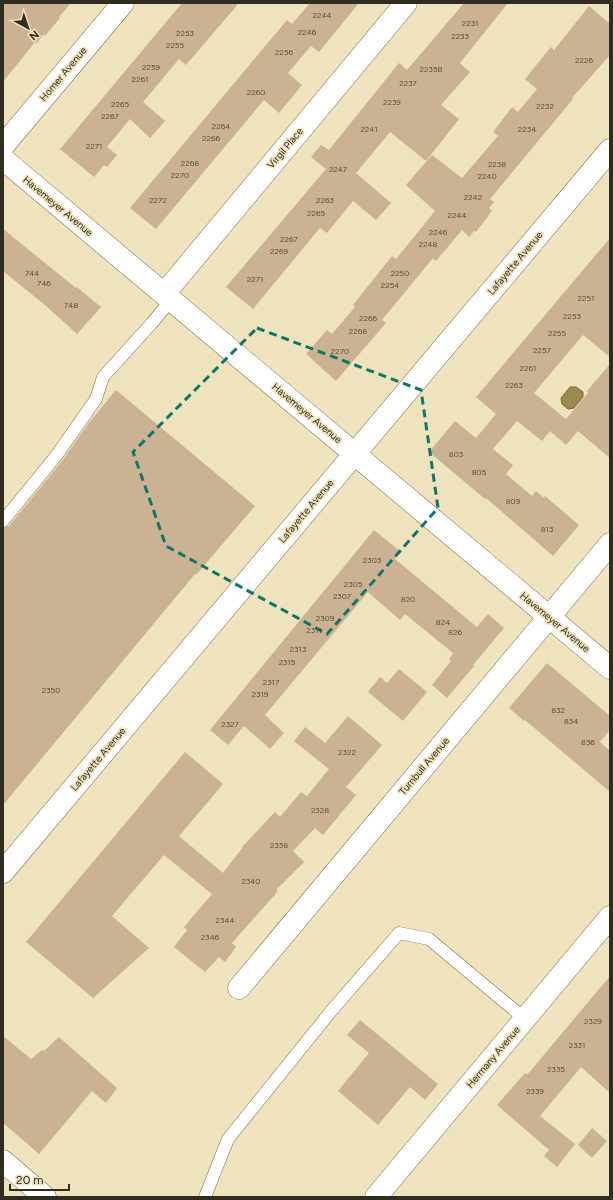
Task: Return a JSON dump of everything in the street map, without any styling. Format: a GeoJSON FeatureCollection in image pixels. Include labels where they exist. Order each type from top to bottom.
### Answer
{"type":"FeatureCollection","features":[{"type":"Feature","properties":{"kind":"street","name":"Homer Avenue"},"geometry":{"type":"LineString","coordinates":[[3,146],[123,3]]}},
{"type":"Feature","properties":{"kind":"street","name":"Virgil Place"},"geometry":{"type":"LineString","coordinates":[[167,297],[406,3]]}},
{"type":"Feature","properties":{"kind":"street","name":"Lafayette Avenue"},"geometry":{"type":"LineString","coordinates":[[3,872],[610,150]]}},
{"type":"Feature","properties":{"kind":"street","name":"Havemeyer Avenue"},"geometry":{"type":"LineString","coordinates":[[3,159],[610,668]]}},
{"type":"Feature","properties":{"kind":"street","name":"Turnbull Avenue"},"geometry":{"type":"LineString","coordinates":[[239,988],[610,544]]}},
{"type":"Feature","properties":{"kind":"street","name":"Hermany Avenue"},"geometry":{"type":"LineString","coordinates":[[376,1197],[610,917]]}},
{"type":"Feature","properties":{"kind":"street"},"geometry":{"type":"LineString","coordinates":[[3,1161],[45,1197]]}},
{"type":"Feature","properties":{"kind":"lane"},"geometry":{"type":"LineString","coordinates":[[3,521],[56,456],[96,399],[103,378],[152,323],[167,297]]}},
{"type":"Feature","properties":{"kind":"lane"},"geometry":{"type":"LineString","coordinates":[[205,1197],[228,1139],[332,1010],[399,933],[429,940],[525,1019]]}},
{"type":"Feature","properties":{"kind":"highlighted area"},"geometry":{"type":"Polygon","coordinates":[[[257,328],[421,390],[438,508],[327,634],[166,546],[133,452],[257,328]]]}},
{"type":"Feature","properties":{"kind":"shaded area"},"geometry":{"type":"Polygon","coordinates":[[[570,387],[576,387],[583,392],[583,397],[574,408],[568,409],[562,404],[561,398],[570,387]]]}},
{"type":"Feature","properties":{"kind":"building"},"geometry":{"type":"Polygon","coordinates":[[[3,3],[71,3],[45,36],[44,34],[37,43],[35,42],[3,82],[3,3]]]}},
{"type":"Feature","properties":{"kind":"building"},"geometry":{"type":"Polygon","coordinates":[[[182,3],[239,3],[186,65],[179,59],[143,102],[165,121],[150,138],[130,119],[107,147],[117,155],[107,167],[104,165],[94,177],[60,149],[182,3]]]}},
{"type":"Feature","properties":{"kind":"building"},"geometry":{"type":"Polygon","coordinates":[[[310,3],[359,3],[319,52],[311,46],[288,73],[302,85],[279,113],[264,100],[156,229],[130,208],[287,20],[292,24],[310,3]]]}},
{"type":"Feature","properties":{"kind":"building"},"geometry":{"type":"Polygon","coordinates":[[[464,3],[508,3],[460,63],[470,72],[441,105],[459,119],[426,161],[390,132],[356,173],[391,203],[376,220],[353,201],[327,233],[320,228],[253,309],[226,287],[326,169],[311,157],[321,145],[329,150],[399,63],[407,70],[464,3]]]}},
{"type":"Feature","properties":{"kind":"building"},"geometry":{"type":"Polygon","coordinates":[[[589,6],[610,24],[610,55],[572,98],[573,99],[490,199],[494,202],[489,208],[492,211],[476,232],[474,231],[469,237],[462,230],[436,261],[433,258],[382,320],[386,323],[336,381],[306,354],[327,330],[332,334],[355,307],[353,305],[392,256],[396,259],[435,211],[406,185],[432,155],[462,178],[498,136],[493,132],[512,107],[518,112],[537,89],[525,79],[551,47],[554,50],[589,6]]]}},
{"type":"Feature","properties":{"kind":"building"},"geometry":{"type":"Polygon","coordinates":[[[3,229],[101,307],[77,334],[46,306],[3,271],[3,229]]]}},
{"type":"Feature","properties":{"kind":"building"},"geometry":{"type":"Polygon","coordinates":[[[610,238],[610,357],[583,335],[534,393],[566,419],[610,364],[610,458],[578,431],[566,445],[550,431],[542,441],[517,421],[493,449],[513,465],[506,474],[532,496],[536,491],[544,498],[545,496],[579,525],[553,556],[486,498],[485,499],[429,452],[455,421],[476,438],[496,414],[476,397],[610,238]]]}},
{"type":"Feature","properties":{"kind":"building"},"geometry":{"type":"Polygon","coordinates":[[[116,390],[255,506],[196,575],[195,574],[3,805],[3,528],[9,526],[62,461],[88,424],[116,390]]]}},
{"type":"Feature","properties":{"kind":"building"},"geometry":{"type":"Polygon","coordinates":[[[374,530],[401,552],[395,559],[477,627],[488,614],[504,628],[447,698],[432,685],[451,661],[449,659],[453,653],[405,614],[400,620],[368,592],[265,715],[284,733],[270,749],[244,726],[228,745],[210,730],[374,530]]]}},
{"type":"Feature","properties":{"kind":"building"},"geometry":{"type":"Polygon","coordinates":[[[547,663],[610,716],[610,730],[600,742],[610,751],[610,792],[509,708],[547,663]]]}},
{"type":"Feature","properties":{"kind":"building"},"geometry":{"type":"Polygon","coordinates":[[[399,669],[427,692],[403,721],[368,692],[380,677],[387,683],[399,669]]]}},
{"type":"Feature","properties":{"kind":"building"},"geometry":{"type":"Polygon","coordinates":[[[348,716],[382,745],[346,787],[356,795],[323,835],[315,828],[293,851],[304,862],[276,890],[278,891],[232,943],[236,947],[225,962],[219,957],[205,972],[174,947],[187,930],[184,927],[212,894],[164,855],[112,916],[149,948],[93,998],[26,942],[185,752],[223,784],[179,836],[223,873],[242,847],[275,812],[280,817],[301,792],[307,796],[329,769],[294,741],[305,727],[325,743],[348,716]]]}},
{"type":"Feature","properties":{"kind":"building"},"geometry":{"type":"Polygon","coordinates":[[[610,976],[610,1093],[581,1067],[540,1116],[575,1144],[557,1167],[544,1156],[549,1150],[497,1105],[525,1073],[527,1075],[610,976]]]}},
{"type":"Feature","properties":{"kind":"building"},"geometry":{"type":"Polygon","coordinates":[[[360,1020],[438,1084],[425,1100],[410,1087],[378,1125],[338,1091],[369,1053],[347,1035],[360,1020]]]}},
{"type":"Feature","properties":{"kind":"building"},"geometry":{"type":"Polygon","coordinates":[[[3,1036],[31,1059],[42,1050],[44,1051],[59,1037],[117,1088],[106,1103],[92,1091],[39,1154],[3,1123],[3,1036]]]}},
{"type":"Feature","properties":{"kind":"building"},"geometry":{"type":"Polygon","coordinates":[[[592,1128],[607,1141],[592,1158],[578,1145],[592,1128]]]}}]}
